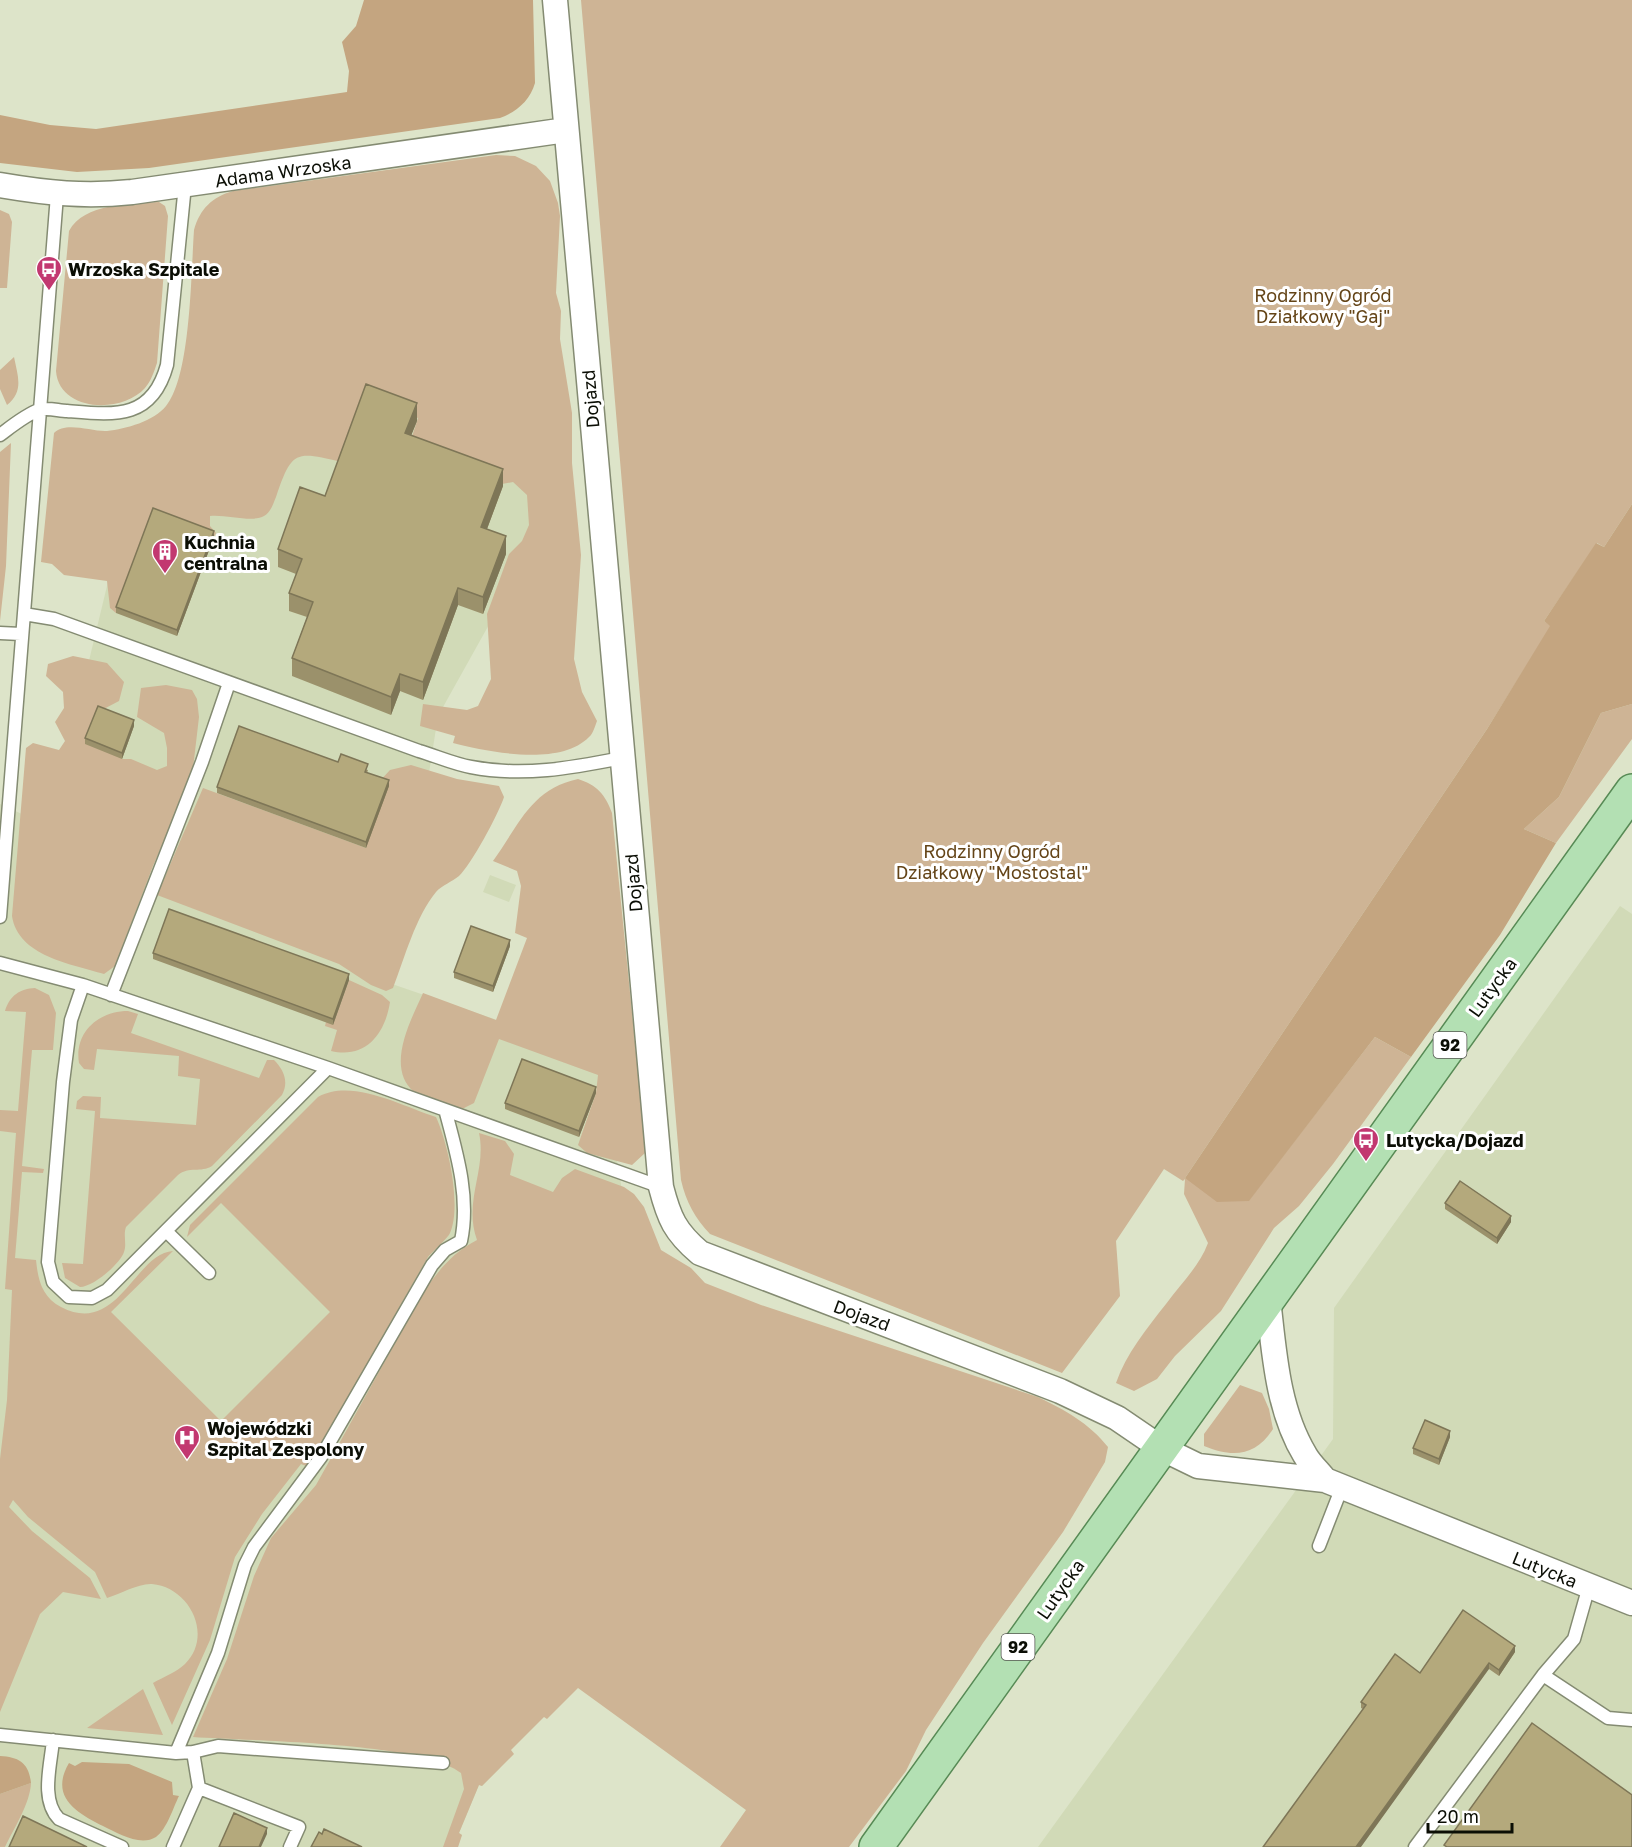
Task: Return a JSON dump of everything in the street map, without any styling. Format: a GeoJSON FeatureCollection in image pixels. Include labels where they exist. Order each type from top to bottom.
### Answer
{"type":"FeatureCollection","features":[{"type":"Feature","properties":{"kind":"main road","name":"Lutycka"},"geometry":{"type":"LineString","coordinates":[[876,1847],[1632,791]]}},
{"type":"Feature","properties":{"kind":"street","name":"Dojazd"},"geometry":{"type":"LineString","coordinates":[[555,0],[661,1187],[667,1213],[680,1237],[700,1253],[726,1265],[1060,1391],[1117,1418],[1161,1448]]}},
{"type":"Feature","properties":{"kind":"street","name":"Adama Wrzoska"},"geometry":{"type":"LineString","coordinates":[[0,185],[57,195],[96,196],[566,130]]}},
{"type":"Feature","properties":{"kind":"street","name":"Lutycka"},"geometry":{"type":"LineString","coordinates":[[1268,1299],[1276,1370],[1290,1424],[1305,1455],[1334,1483]]}},
{"type":"Feature","properties":{"kind":"street","name":"Lutycka"},"geometry":{"type":"LineString","coordinates":[[1161,1448],[1198,1466],[1334,1483],[1632,1604]]}},
{"type":"Feature","properties":{"kind":"lane"},"geometry":{"type":"LineString","coordinates":[[0,435],[40,409],[119,414],[139,407],[153,398],[162,386],[167,365],[185,185]]}},
{"type":"Feature","properties":{"kind":"lane"},"geometry":{"type":"LineString","coordinates":[[0,917],[4,783],[24,614],[57,195]]}},
{"type":"Feature","properties":{"kind":"lane"},"geometry":{"type":"LineString","coordinates":[[24,614],[54,619],[418,751],[470,767],[533,772],[622,758]]}},
{"type":"Feature","properties":{"kind":"lane"},"geometry":{"type":"LineString","coordinates":[[0,633],[21,634]]}},
{"type":"Feature","properties":{"kind":"lane"},"geometry":{"type":"LineString","coordinates":[[111,995],[202,762],[229,683]]}},
{"type":"Feature","properties":{"kind":"lane"},"geometry":{"type":"LineString","coordinates":[[0,963],[83,986],[328,1068],[446,1113],[661,1187]]}},
{"type":"Feature","properties":{"kind":"lane"},"geometry":{"type":"LineString","coordinates":[[83,986],[71,1020],[63,1082],[48,1262],[50,1276],[59,1290],[69,1297],[80,1300],[97,1297],[328,1068]]}},
{"type":"Feature","properties":{"kind":"lane"},"geometry":{"type":"LineString","coordinates":[[176,1753],[180,1737],[218,1653],[245,1565],[254,1547],[321,1457],[432,1265],[445,1250],[461,1240],[464,1205],[459,1160],[446,1113]]}},
{"type":"Feature","properties":{"kind":"lane"},"geometry":{"type":"LineString","coordinates":[[166,1231],[209,1274]]}},
{"type":"Feature","properties":{"kind":"lane"},"geometry":{"type":"LineString","coordinates":[[1319,1546],[1334,1483]]}},
{"type":"Feature","properties":{"kind":"lane"},"geometry":{"type":"LineString","coordinates":[[1415,1847],[1542,1676],[1574,1639],[1589,1586]]}},
{"type":"Feature","properties":{"kind":"lane"},"geometry":{"type":"LineString","coordinates":[[1542,1676],[1608,1718],[1632,1720]]}},
{"type":"Feature","properties":{"kind":"lane"},"geometry":{"type":"LineString","coordinates":[[0,1735],[176,1753],[193,1752],[218,1746],[443,1763]]}},
{"type":"Feature","properties":{"kind":"lane"},"geometry":{"type":"LineString","coordinates":[[53,1740],[48,1801],[53,1813],[59,1819],[122,1847]]}},
{"type":"Feature","properties":{"kind":"lane"},"geometry":{"type":"LineString","coordinates":[[173,1847],[199,1788],[193,1752]]}},
{"type":"Feature","properties":{"kind":"lane"},"geometry":{"type":"LineString","coordinates":[[199,1788],[299,1827],[290,1847]]}},
{"type":"Feature","properties":{"kind":"shaded area"},"geometry":{"type":"Polygon","coordinates":[[[364,0],[533,0],[535,83],[530,95],[512,113],[500,118],[149,168],[77,172],[0,163],[0,115],[50,125],[96,129],[347,92],[349,71],[342,42],[356,26],[364,0]]]}},
{"type":"Feature","properties":{"kind":"shaded area"},"geometry":{"type":"Polygon","coordinates":[[[309,342],[528,419],[534,544],[438,716],[415,861],[375,939],[54,806],[113,561],[309,342]]]}},
{"type":"Feature","properties":{"kind":"shaded area"},"geometry":{"type":"Polygon","coordinates":[[[1632,504],[1632,704],[1601,713],[1559,797],[1524,829],[1556,843],[1500,935],[1411,1057],[1375,1037],[1249,1201],[1217,1202],[1185,1178],[1487,729],[1550,626],[1544,621],[1596,543],[1604,547],[1632,504]]]}},
{"type":"Feature","properties":{"kind":"shaded area","name":"Wojewódzki Szpital Zespolony"},"geometry":{"type":"Polygon","coordinates":[[[0,804],[392,984],[599,1055],[634,1261],[500,1768],[482,1786],[479,1785],[459,1833],[462,1835],[458,1847],[0,1847],[0,804]]]}},
{"type":"Feature","properties":{"kind":"shaded area"},"geometry":{"type":"Polygon","coordinates":[[[490,875],[516,885],[509,902],[483,892],[490,875]]]}},
{"type":"Feature","properties":{"kind":"shaded area"},"geometry":{"type":"Polygon","coordinates":[[[1620,906],[1632,914],[1632,1847],[1038,1847],[1333,1439],[1334,1308],[1620,906]]]}},
{"type":"Feature","properties":{"kind":"shaded area"},"geometry":{"type":"Polygon","coordinates":[[[0,1756],[22,1762],[28,1770],[31,1783],[0,1794],[0,1756]]]}},
{"type":"Feature","properties":{"kind":"shaded area"},"geometry":{"type":"Polygon","coordinates":[[[82,1762],[129,1764],[172,1782],[173,1795],[179,1796],[167,1824],[160,1833],[150,1840],[129,1838],[93,1821],[76,1809],[64,1794],[62,1785],[69,1763],[75,1766],[82,1762]]]}},
{"type":"Feature","properties":{"kind":"green space"},"geometry":{"type":"Polygon","coordinates":[[[581,0],[1632,0],[1632,504],[1604,547],[1597,543],[1544,621],[1551,626],[1487,729],[1185,1178],[1249,1200],[1375,1037],[1411,1057],[1333,1164],[1299,1206],[1274,1228],[1221,1311],[1175,1356],[1157,1379],[1134,1391],[1116,1383],[1125,1362],[1144,1332],[1195,1267],[1208,1243],[1184,1194],[1185,1179],[1183,1181],[1164,1169],[1116,1241],[1120,1296],[1062,1373],[710,1234],[688,1203],[681,1180],[581,0]]]}},
{"type":"Feature","properties":{"kind":"green space"},"geometry":{"type":"Polygon","coordinates":[[[496,155],[515,156],[536,166],[550,181],[558,203],[560,216],[556,293],[561,311],[560,339],[572,413],[572,463],[581,555],[574,659],[582,692],[597,721],[589,737],[561,752],[524,755],[453,743],[455,736],[420,726],[423,704],[467,710],[478,706],[491,679],[487,614],[509,554],[522,541],[529,525],[527,495],[513,482],[502,484],[408,449],[418,418],[365,400],[342,462],[314,456],[297,458],[286,470],[272,508],[264,516],[246,519],[210,516],[210,526],[216,533],[214,537],[153,514],[116,613],[110,608],[107,581],[64,575],[52,564],[41,562],[54,433],[72,427],[107,431],[139,423],[161,411],[174,392],[185,348],[194,230],[203,210],[213,200],[233,191],[496,155]]]}},
{"type":"Feature","properties":{"kind":"green space"},"geometry":{"type":"Polygon","coordinates":[[[159,202],[165,206],[168,216],[157,363],[153,373],[145,388],[122,402],[93,405],[79,401],[68,395],[60,385],[56,371],[69,231],[85,215],[96,210],[159,202]]]}},
{"type":"Feature","properties":{"kind":"green space"},"geometry":{"type":"Polygon","coordinates":[[[0,210],[9,214],[12,222],[7,288],[0,288],[0,210]]]}},
{"type":"Feature","properties":{"kind":"green space"},"geometry":{"type":"Polygon","coordinates":[[[14,357],[18,389],[7,405],[0,389],[0,370],[14,357]]]}},
{"type":"Feature","properties":{"kind":"green space"},"geometry":{"type":"Polygon","coordinates":[[[11,443],[6,566],[0,621],[0,452],[11,443]]]}},
{"type":"Feature","properties":{"kind":"green space"},"geometry":{"type":"Polygon","coordinates":[[[73,656],[107,663],[124,682],[119,701],[98,712],[122,759],[131,759],[157,770],[167,766],[164,733],[137,717],[141,688],[166,685],[192,690],[197,699],[199,717],[192,777],[153,866],[115,966],[104,974],[62,962],[35,949],[24,941],[16,930],[12,916],[26,748],[33,743],[59,750],[65,741],[55,722],[64,708],[63,692],[46,676],[48,664],[73,656]]]}},
{"type":"Feature","properties":{"kind":"green space"},"geometry":{"type":"Polygon","coordinates":[[[1632,704],[1632,739],[1556,843],[1524,829],[1559,797],[1601,713],[1632,704]]]}},
{"type":"Feature","properties":{"kind":"green space"},"geometry":{"type":"Polygon","coordinates":[[[411,765],[457,779],[499,786],[504,797],[497,815],[464,870],[438,890],[422,914],[393,988],[386,991],[371,985],[339,964],[157,895],[203,788],[366,848],[378,783],[390,770],[411,765]]]}},
{"type":"Feature","properties":{"kind":"green space"},"geometry":{"type":"Polygon","coordinates":[[[578,779],[600,791],[612,813],[645,1142],[645,1153],[632,1165],[587,1153],[578,1145],[596,1093],[598,1075],[499,1039],[474,1103],[462,1109],[431,1101],[414,1092],[406,1082],[401,1070],[403,1043],[423,993],[496,1020],[527,938],[515,933],[521,886],[517,871],[493,861],[537,800],[562,784],[578,779]]]}},
{"type":"Feature","properties":{"kind":"green space"},"geometry":{"type":"Polygon","coordinates":[[[349,980],[382,995],[390,1002],[387,1014],[384,1024],[372,1042],[354,1051],[343,1053],[331,1051],[337,1030],[325,1026],[326,1022],[333,1024],[349,980]]]}},
{"type":"Feature","properties":{"kind":"green space"},"geometry":{"type":"Polygon","coordinates":[[[35,988],[49,995],[56,1013],[53,1050],[32,1050],[22,1166],[44,1169],[43,1173],[22,1172],[15,1258],[36,1260],[42,1287],[49,1298],[61,1307],[81,1313],[97,1311],[111,1303],[147,1265],[160,1255],[173,1251],[111,1312],[221,1421],[330,1312],[221,1203],[187,1237],[190,1225],[318,1097],[331,1092],[361,1092],[436,1117],[449,1158],[455,1207],[450,1233],[428,1257],[318,1450],[306,1466],[301,1464],[262,1514],[235,1557],[210,1640],[172,1725],[153,1683],[182,1667],[193,1652],[197,1640],[197,1627],[186,1603],[165,1587],[152,1584],[135,1587],[107,1598],[95,1572],[28,1517],[13,1500],[9,1507],[32,1531],[90,1578],[101,1599],[63,1592],[40,1614],[0,1712],[0,1459],[7,1400],[12,1290],[5,1289],[16,1133],[0,1131],[0,1110],[18,1111],[26,1012],[5,1011],[16,994],[35,988]]]}},
{"type":"Feature","properties":{"kind":"green space"},"geometry":{"type":"Polygon","coordinates":[[[128,1011],[138,1014],[131,1033],[259,1078],[267,1060],[274,1060],[283,1072],[285,1085],[282,1095],[212,1166],[182,1172],[178,1175],[126,1227],[125,1249],[117,1263],[99,1279],[80,1287],[65,1278],[62,1263],[83,1264],[95,1111],[76,1109],[77,1101],[83,1096],[101,1097],[100,1118],[196,1125],[200,1079],[178,1076],[179,1056],[97,1049],[94,1070],[84,1069],[79,1063],[80,1042],[90,1026],[107,1015],[128,1011]]]}},
{"type":"Feature","properties":{"kind":"green space"},"geometry":{"type":"Polygon","coordinates":[[[479,1133],[505,1141],[514,1154],[510,1175],[553,1192],[562,1178],[575,1169],[624,1187],[634,1194],[644,1207],[661,1250],[691,1268],[705,1283],[761,1305],[1038,1397],[1076,1418],[1101,1438],[1108,1447],[1105,1462],[1063,1532],[983,1643],[926,1730],[906,1771],[849,1847],[720,1847],[746,1810],[578,1688],[547,1719],[544,1717],[511,1750],[514,1754],[482,1786],[479,1785],[459,1833],[462,1835],[458,1847],[443,1847],[464,1789],[461,1773],[441,1763],[374,1749],[193,1737],[227,1659],[254,1576],[271,1538],[316,1485],[424,1291],[447,1262],[460,1250],[477,1240],[473,1226],[473,1212],[481,1147],[479,1133]]]}},
{"type":"Feature","properties":{"kind":"green space"},"geometry":{"type":"Polygon","coordinates":[[[1240,1385],[1262,1393],[1269,1409],[1273,1429],[1259,1445],[1243,1452],[1225,1452],[1204,1446],[1204,1434],[1240,1385]]]}},
{"type":"Feature","properties":{"kind":"green space"},"geometry":{"type":"Polygon","coordinates":[[[143,1689],[163,1735],[87,1728],[143,1689]]]}},
{"type":"Feature","properties":{"kind":"green space"},"geometry":{"type":"Polygon","coordinates":[[[31,1783],[21,1816],[5,1847],[0,1847],[0,1794],[31,1783]]]}},
{"type":"Feature","properties":{"kind":"building"},"geometry":{"type":"Polygon","coordinates":[[[366,384],[417,403],[405,433],[503,469],[481,527],[506,536],[483,597],[458,588],[423,682],[400,674],[391,697],[292,658],[313,602],[289,593],[302,559],[278,549],[300,487],[325,496],[366,384]]]}},
{"type":"Feature","properties":{"kind":"building","name":"Kuchnia centralna"},"geometry":{"type":"Polygon","coordinates":[[[153,508],[214,531],[177,630],[116,607],[153,508]]]}},
{"type":"Feature","properties":{"kind":"building"},"geometry":{"type":"Polygon","coordinates":[[[98,706],[134,720],[122,753],[85,738],[98,706]]]}},
{"type":"Feature","properties":{"kind":"building"},"geometry":{"type":"Polygon","coordinates":[[[239,726],[338,762],[341,754],[368,764],[365,772],[389,780],[366,842],[217,787],[239,726]]]}},
{"type":"Feature","properties":{"kind":"building"},"geometry":{"type":"Polygon","coordinates":[[[169,909],[349,974],[333,1019],[153,953],[169,909]]]}},
{"type":"Feature","properties":{"kind":"building"},"geometry":{"type":"Polygon","coordinates":[[[471,926],[510,940],[493,986],[454,972],[471,926]]]}},
{"type":"Feature","properties":{"kind":"building"},"geometry":{"type":"Polygon","coordinates":[[[522,1059],[596,1087],[579,1131],[505,1103],[522,1059]]]}},
{"type":"Feature","properties":{"kind":"building"},"geometry":{"type":"Polygon","coordinates":[[[1460,1181],[1511,1216],[1497,1238],[1445,1203],[1460,1181]]]}},
{"type":"Feature","properties":{"kind":"building"},"geometry":{"type":"Polygon","coordinates":[[[1425,1420],[1450,1431],[1439,1459],[1413,1448],[1425,1420]]]}},
{"type":"Feature","properties":{"kind":"building"},"geometry":{"type":"Polygon","coordinates":[[[1463,1610],[1515,1646],[1499,1670],[1489,1663],[1356,1847],[1263,1847],[1366,1705],[1361,1702],[1395,1654],[1420,1673],[1463,1610]]]}},
{"type":"Feature","properties":{"kind":"building"},"geometry":{"type":"Polygon","coordinates":[[[1532,1723],[1632,1795],[1632,1847],[1447,1847],[1444,1845],[1532,1723]]]}},
{"type":"Feature","properties":{"kind":"building"},"geometry":{"type":"Polygon","coordinates":[[[234,1813],[267,1828],[259,1847],[219,1847],[234,1813]]]}},
{"type":"Feature","properties":{"kind":"building"},"geometry":{"type":"Polygon","coordinates":[[[23,1816],[87,1847],[9,1847],[23,1816]]]}},
{"type":"Feature","properties":{"kind":"building"},"geometry":{"type":"Polygon","coordinates":[[[324,1829],[362,1847],[311,1847],[319,1832],[322,1834],[324,1829]]]}},
{"type":"Feature","properties":{"kind":"place","name":"Wrzoska Szpitale"},"geometry":{"type":"Point","coordinates":[49,292]}},
{"type":"Feature","properties":{"kind":"place","name":"Kuchnia centralna"},"geometry":{"type":"Point","coordinates":[165,575]}},
{"type":"Feature","properties":{"kind":"place","name":"Lutycka/Dojazd"},"geometry":{"type":"Point","coordinates":[1366,1163]}},
{"type":"Feature","properties":{"kind":"place","name":"Wojewódzki Szpital Zespolony"},"geometry":{"type":"Point","coordinates":[187,1461]}},
{"type":"Feature","properties":{"kind":"park label","name":"Rodzinny Ogród Działkowy \"Gaj\""},"geometry":{"type":"Point","coordinates":[1323,305]}},
{"type":"Feature","properties":{"kind":"park label","name":"Rodzinny Ogród Działkowy \"Mostostal\""},"geometry":{"type":"Point","coordinates":[992,861]}}]}
